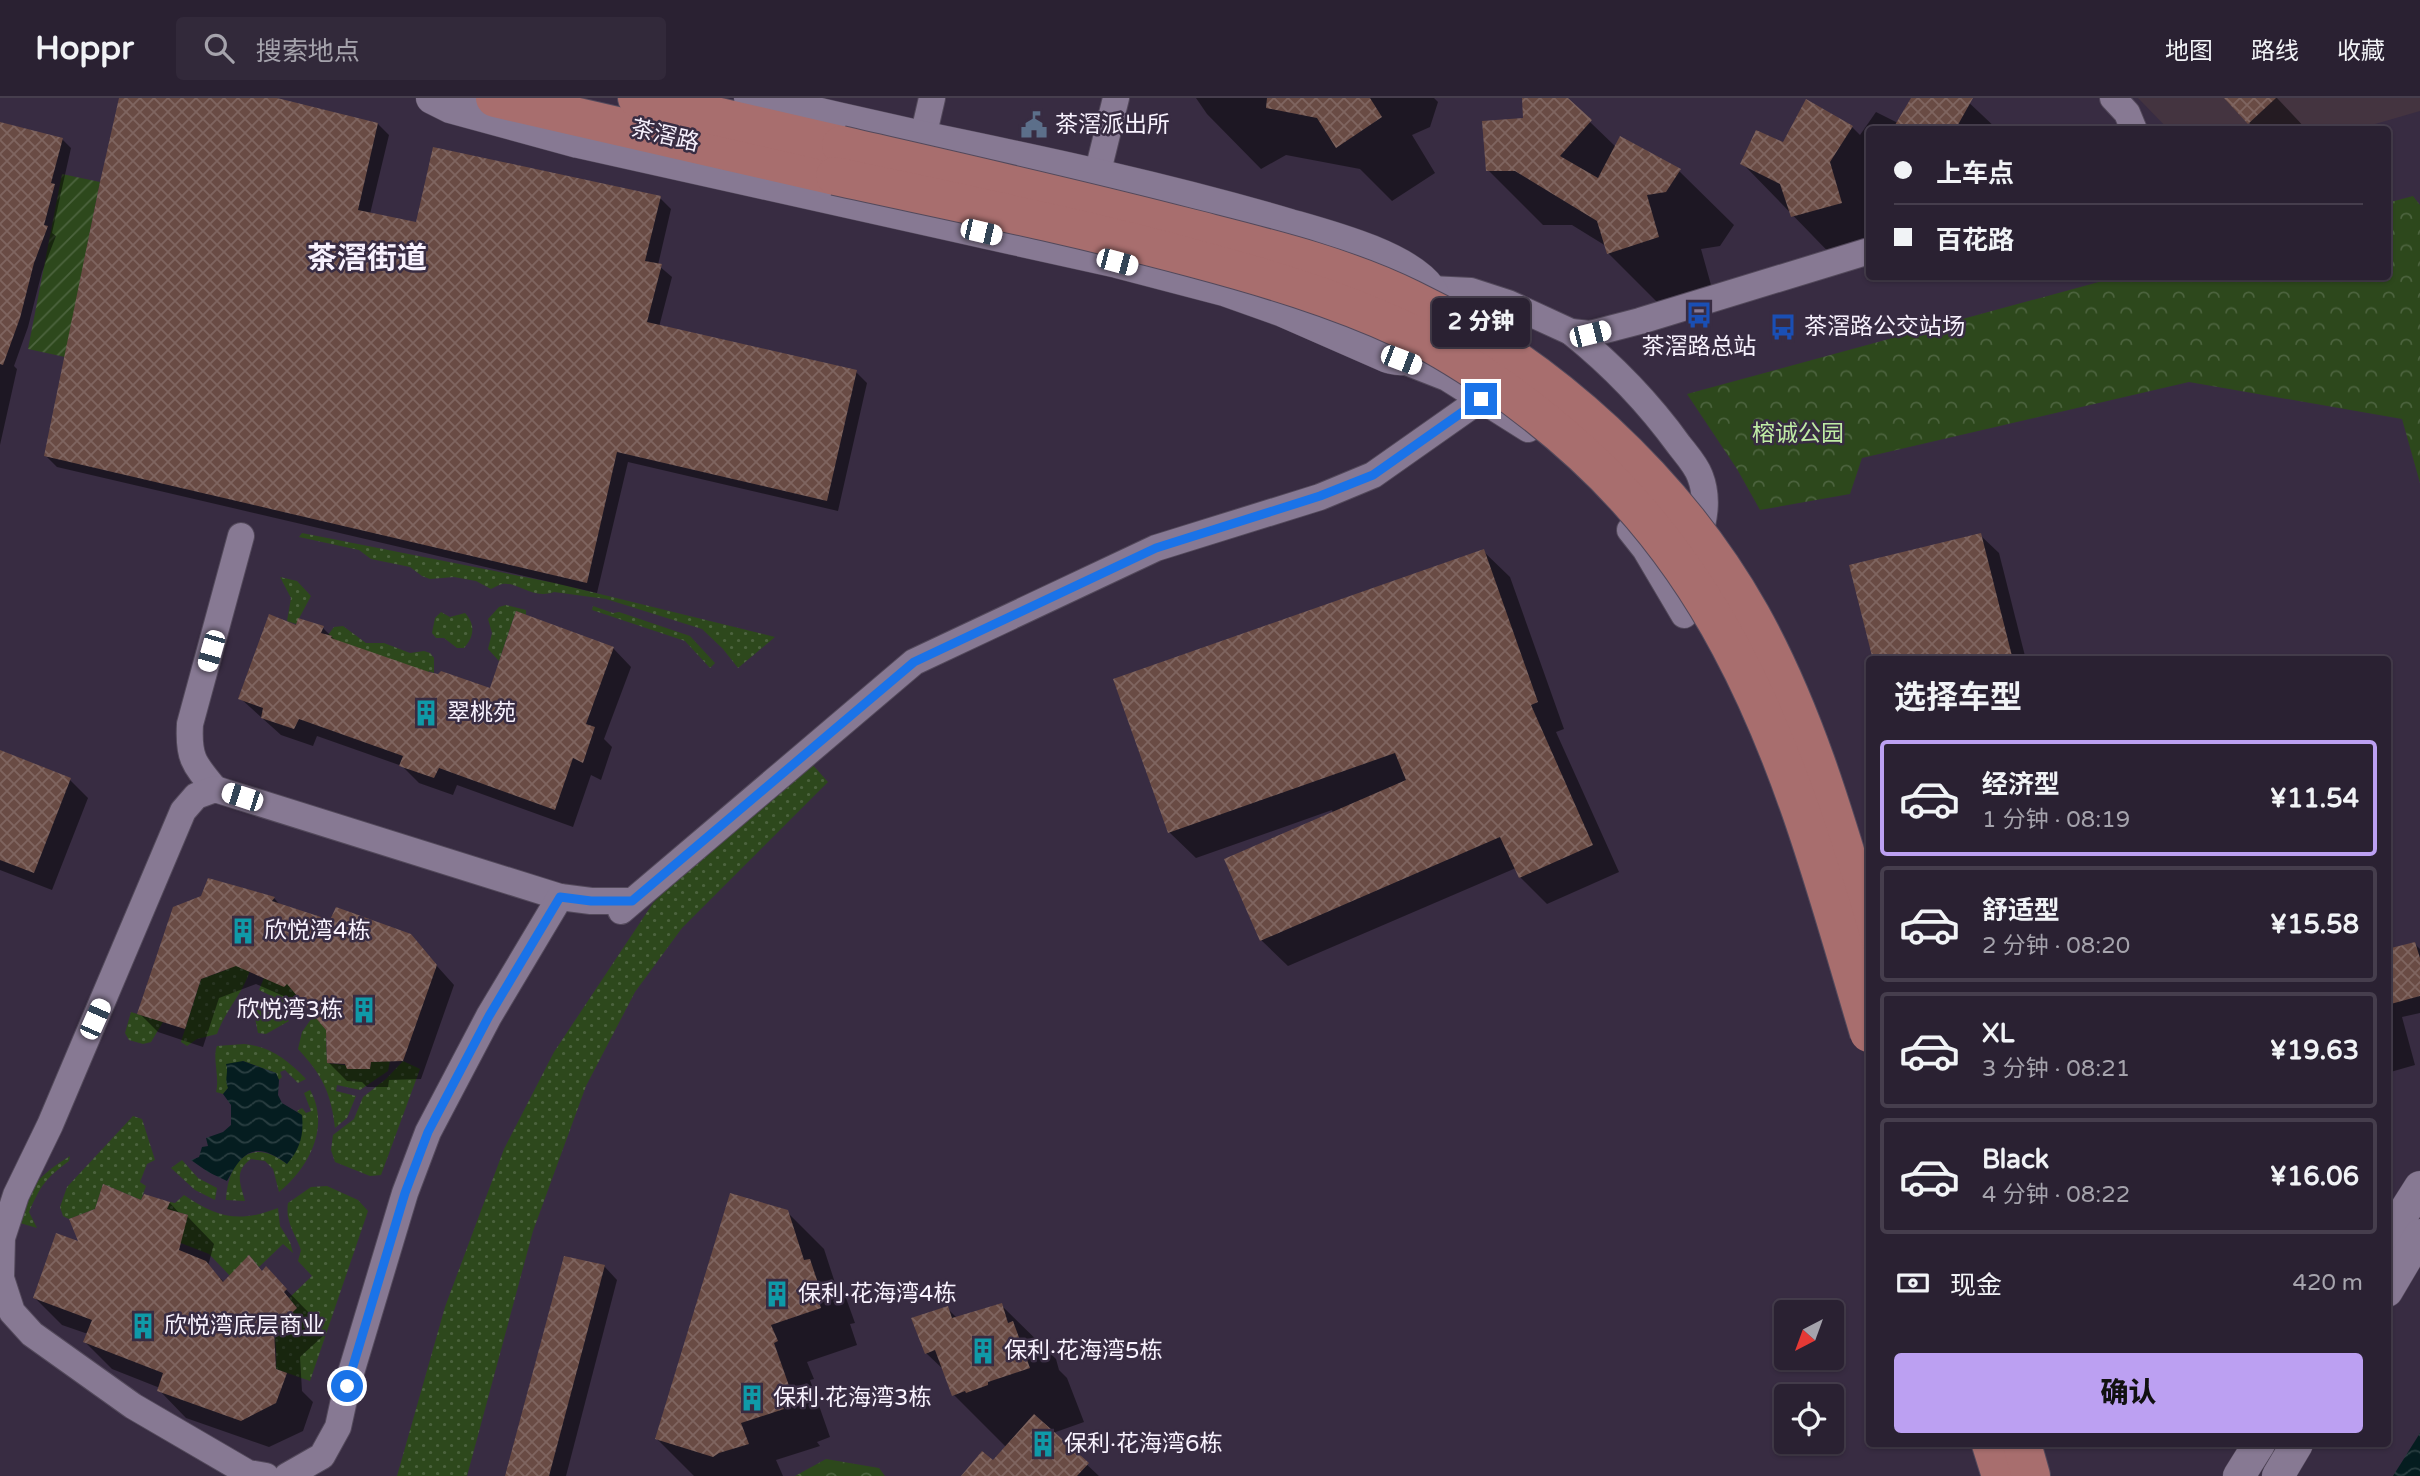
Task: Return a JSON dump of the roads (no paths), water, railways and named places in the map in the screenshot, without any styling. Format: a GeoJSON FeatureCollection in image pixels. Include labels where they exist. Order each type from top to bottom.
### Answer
{"type":"FeatureCollection","features":[{"type":"Feature","properties":{"kind":"main road","name":"茶滘路"},"geometry":{"type":"LineString","coordinates":[[495,98],[838,160]]}},
{"type":"Feature","properties":{"kind":"main road","name":"茶滘路"},"geometry":{"type":"LineString","coordinates":[[637,98],[838,160]]}},
{"type":"Feature","properties":{"kind":"main road"},"geometry":{"type":"LineString","coordinates":[[838,160],[1164,221],[1286,254],[1356,276],[1410,298],[1511,356],[1549,385],[1623,450],[1669,498],[1710,552],[1750,614],[1782,675],[1807,737],[1866,921]]}},
{"type":"Feature","properties":{"kind":"main road"},"geometry":{"type":"LineString","coordinates":[[838,160],[1236,269],[1334,300],[1405,330],[1468,365],[1518,399],[1565,437],[1616,484],[1661,538],[1698,588],[1731,646],[1785,768],[1866,1024]]}},
{"type":"Feature","properties":{"kind":"main road"},"geometry":{"type":"LineString","coordinates":[[1993,1447],[2001,1476]]}},
{"type":"Feature","properties":{"kind":"main road"},"geometry":{"type":"LineString","coordinates":[[2023,1447],[2031,1476]]}},
{"type":"Feature","properties":{"kind":"street"},"geometry":{"type":"LineString","coordinates":[[432,98],[450,107],[578,142],[1117,262],[1224,290],[1283,311],[1366,348],[1447,378],[1532,431],[1625,516],[1639,524],[1663,526],[1676,518],[1690,498],[1694,482],[1690,460]]}},
{"type":"Feature","properties":{"kind":"street"},"geometry":{"type":"LineString","coordinates":[[750,98],[1230,207],[1340,240],[1388,258],[1419,278],[1435,299],[1435,322],[1426,339],[1412,355],[1401,360]]}},
{"type":"Feature","properties":{"kind":"street"},"geometry":{"type":"LineString","coordinates":[[923,137],[932,98]]}},
{"type":"Feature","properties":{"kind":"street"},"geometry":{"type":"LineString","coordinates":[[1097,175],[1116,98]]}},
{"type":"Feature","properties":{"kind":"street"},"geometry":{"type":"LineString","coordinates":[[2113,98],[2127,113],[2132,126]]}},
{"type":"Feature","properties":{"kind":"street"},"geometry":{"type":"LineString","coordinates":[[1570,332],[1590,334],[1640,321],[1866,252]]}},
{"type":"Feature","properties":{"kind":"street"},"geometry":{"type":"LineString","coordinates":[[1430,289],[1471,291],[1508,303],[1570,332],[1604,358],[1637,393],[1690,460],[1700,474],[1705,498],[1705,518],[1693,558],[1684,615],[1645,549],[1602,495]]}},
{"type":"Feature","properties":{"kind":"street"},"geometry":{"type":"LineString","coordinates":[[241,536],[190,724],[188,750],[215,789],[560,897],[591,901],[622,910],[914,662],[1156,548],[1320,496],[1373,475],[1481,399]]}},
{"type":"Feature","properties":{"kind":"street"},"geometry":{"type":"LineString","coordinates":[[215,789],[196,796],[183,811],[55,1114],[16,1195],[2,1238],[1,1278],[12,1312],[32,1334],[133,1406],[248,1473],[266,1476]]}},
{"type":"Feature","properties":{"kind":"street"},"geometry":{"type":"LineString","coordinates":[[287,1476],[322,1456],[338,1427],[347,1386],[405,1193],[428,1132],[489,1016],[560,897]]}},
{"type":"Feature","properties":{"kind":"street"},"geometry":{"type":"LineString","coordinates":[[2391,1233],[2420,1187]]}},
{"type":"Feature","properties":{"kind":"street"},"geometry":{"type":"LineString","coordinates":[[2391,1284],[2420,1235]]}},
{"type":"Feature","properties":{"kind":"street"},"geometry":{"type":"LineString","coordinates":[[2239,1476],[2257,1447]]}},
{"type":"Feature","properties":{"kind":"street"},"geometry":{"type":"LineString","coordinates":[[2278,1476],[2295,1447]]}},
{"type":"Feature","properties":{"kind":"water"},"geometry":{"type":"Polygon","coordinates":[[[243,1061],[276,1073],[279,1080],[278,1095],[282,1103],[302,1115],[302,1135],[287,1164],[267,1153],[251,1152],[239,1162],[227,1181],[191,1160],[199,1157],[202,1147],[208,1146],[206,1138],[223,1132],[231,1125],[231,1105],[223,1094],[228,1088],[226,1064],[243,1061]]]}},
{"type":"Feature","properties":{"kind":"water"},"geometry":{"type":"Polygon","coordinates":[[[2420,1433],[2420,1476],[2393,1476],[2420,1433]]]}},
{"type":"Feature","properties":{"kind":"place","name":"茶滘派出所"},"geometry":{"type":"Point","coordinates":[1034,125]}},
{"type":"Feature","properties":{"kind":"place","name":"茶滘路总站"},"geometry":{"type":"Point","coordinates":[1699,315]}},
{"type":"Feature","properties":{"kind":"place","name":"茶滘路公交站场"},"geometry":{"type":"Point","coordinates":[1783,327]}},
{"type":"Feature","properties":{"kind":"place","name":"翠桃苑"},"geometry":{"type":"Point","coordinates":[426,713]}},
{"type":"Feature","properties":{"kind":"place","name":"欣悦湾4栋"},"geometry":{"type":"Point","coordinates":[243,931]}},
{"type":"Feature","properties":{"kind":"place","name":"欣悦湾3栋"},"geometry":{"type":"Point","coordinates":[364,1010]}},
{"type":"Feature","properties":{"kind":"place","name":"保利·花海湾4栋"},"geometry":{"type":"Point","coordinates":[777,1294]}},
{"type":"Feature","properties":{"kind":"place","name":"欣悦湾底层商业"},"geometry":{"type":"Point","coordinates":[143,1326]}},
{"type":"Feature","properties":{"kind":"place","name":"保利·花海湾5栋"},"geometry":{"type":"Point","coordinates":[983,1351]}},
{"type":"Feature","properties":{"kind":"place","name":"保利·花海湾3栋"},"geometry":{"type":"Point","coordinates":[752,1398]}},
{"type":"Feature","properties":{"kind":"place","name":"保利·花海湾6栋"},"geometry":{"type":"Point","coordinates":[1043,1444]}},
{"type":"Feature","properties":{"kind":"district","name":"茶滘街道"},"geometry":{"type":"Point","coordinates":[367,258]}},
{"type":"Feature","properties":{"kind":"park label","name":"榕诚公园"},"geometry":{"type":"Point","coordinates":[1798,434]}}]}
